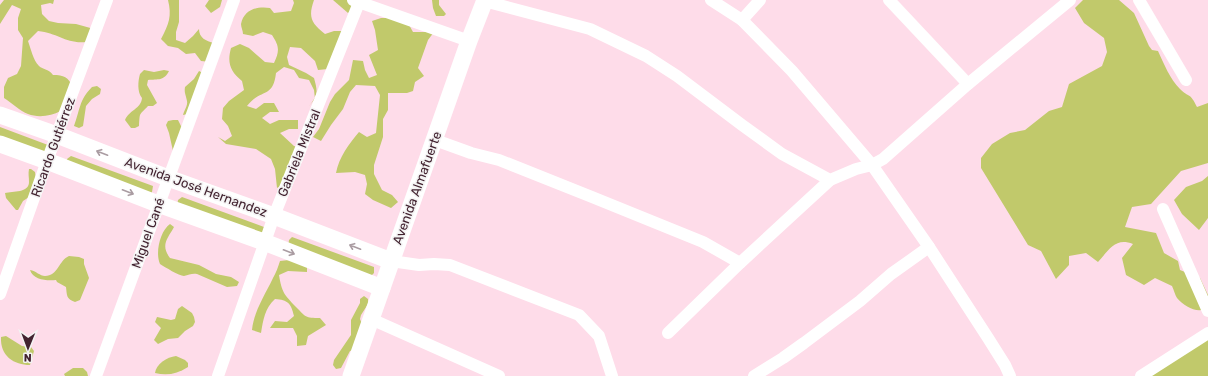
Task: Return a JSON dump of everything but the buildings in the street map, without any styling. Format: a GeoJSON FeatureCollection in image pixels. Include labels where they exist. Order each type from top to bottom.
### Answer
{"type":"FeatureCollection","features":[{"type":"Feature","properties":{"kind":"street","name":"Ricardo Gutiérrez"},"geometry":{"type":"LineString","coordinates":[[0,294],[107,0]]}},
{"type":"Feature","properties":{"kind":"street","name":"Miguel Cané"},"geometry":{"type":"LineString","coordinates":[[96,376],[234,0]]}},
{"type":"Feature","properties":{"kind":"street"},"geometry":{"type":"LineString","coordinates":[[711,0],[742,20],[792,71],[872,164],[930,247],[1006,365],[1010,376]]}},
{"type":"Feature","properties":{"kind":"street"},"geometry":{"type":"LineString","coordinates":[[742,20],[760,0]]}},
{"type":"Feature","properties":{"kind":"street"},"geometry":{"type":"LineString","coordinates":[[889,0],[968,84]]}},
{"type":"Feature","properties":{"kind":"street"},"geometry":{"type":"LineString","coordinates":[[668,333],[740,263],[830,180],[883,159],[968,84],[1070,0]]}},
{"type":"Feature","properties":{"kind":"street"},"geometry":{"type":"LineString","coordinates":[[1139,0],[1186,80]]}},
{"type":"Feature","properties":{"kind":"street"},"geometry":{"type":"LineString","coordinates":[[357,1],[469,41]]}},
{"type":"Feature","properties":{"kind":"street","name":"Gabriela Mistral"},"geometry":{"type":"LineString","coordinates":[[218,376],[264,242],[357,1]]}},
{"type":"Feature","properties":{"kind":"street"},"geometry":{"type":"LineString","coordinates":[[485,1],[590,29],[640,53],[678,76],[742,126],[782,154],[830,180]]}},
{"type":"Feature","properties":{"kind":"street","name":"Avenida Almafuerte"},"geometry":{"type":"LineString","coordinates":[[351,376],[469,41],[485,1]]}},
{"type":"Feature","properties":{"kind":"street","name":"Avenida José Hernandez"},"geometry":{"type":"LineString","coordinates":[[0,116],[57,135],[391,261]]}},
{"type":"Feature","properties":{"kind":"street"},"geometry":{"type":"LineString","coordinates":[[435,140],[472,153],[499,160],[592,197],[703,242],[740,263]]}},
{"type":"Feature","properties":{"kind":"street"},"geometry":{"type":"LineString","coordinates":[[0,144],[158,204],[264,242],[382,288]]}},
{"type":"Feature","properties":{"kind":"street"},"geometry":{"type":"LineString","coordinates":[[1163,209],[1208,311]]}},
{"type":"Feature","properties":{"kind":"street"},"geometry":{"type":"LineString","coordinates":[[754,376],[804,343],[860,301],[891,274],[930,247]]}},
{"type":"Feature","properties":{"kind":"street"},"geometry":{"type":"LineString","coordinates":[[391,261],[419,265],[450,265],[579,315],[599,336],[612,376]]}},
{"type":"Feature","properties":{"kind":"street"},"geometry":{"type":"LineString","coordinates":[[371,319],[498,376]]}},
{"type":"Feature","properties":{"kind":"street"},"geometry":{"type":"LineString","coordinates":[[1141,376],[1208,333]]}},
{"type":"Feature","properties":{"kind":"green space"},"geometry":{"type":"Polygon","coordinates":[[[4,0],[54,0],[53,4],[50,3],[41,5],[42,14],[49,21],[76,24],[94,29],[86,42],[67,40],[38,31],[28,41],[37,64],[53,75],[65,77],[73,87],[60,111],[57,113],[45,116],[28,114],[4,98],[4,87],[8,78],[17,74],[21,66],[23,38],[18,30],[18,18],[21,9],[12,5],[0,24],[0,5],[4,0]]]}},
{"type":"Feature","properties":{"kind":"green space"},"geometry":{"type":"Polygon","coordinates":[[[168,0],[179,0],[179,22],[176,32],[176,40],[185,43],[199,29],[200,35],[204,39],[214,43],[211,62],[201,61],[195,53],[186,54],[178,48],[168,46],[161,39],[170,15],[168,0]]]}},
{"type":"Feature","properties":{"kind":"green space"},"geometry":{"type":"Polygon","coordinates":[[[209,0],[222,0],[220,7],[211,13],[205,6],[209,0]]]}},
{"type":"Feature","properties":{"kind":"green space"},"geometry":{"type":"Polygon","coordinates":[[[293,0],[314,0],[311,11],[312,19],[325,34],[334,31],[342,31],[328,69],[318,70],[315,61],[301,48],[290,47],[287,57],[289,65],[314,78],[317,90],[315,98],[314,90],[309,80],[299,78],[294,70],[284,67],[276,73],[272,87],[252,100],[247,106],[256,109],[264,103],[274,103],[279,112],[270,112],[262,118],[270,124],[279,120],[298,120],[298,129],[289,129],[280,133],[294,146],[298,147],[285,183],[277,188],[275,169],[271,159],[256,149],[226,144],[218,137],[225,141],[232,136],[228,126],[222,119],[223,108],[229,101],[244,90],[242,81],[230,66],[229,58],[231,48],[240,44],[249,48],[265,62],[274,63],[278,51],[276,42],[272,35],[263,32],[253,36],[243,34],[241,24],[245,15],[256,8],[270,8],[274,13],[291,11],[294,3],[293,0]]]}},
{"type":"Feature","properties":{"kind":"green space"},"geometry":{"type":"Polygon","coordinates":[[[333,0],[350,0],[356,7],[348,13],[333,0]]]}},
{"type":"Feature","properties":{"kind":"green space"},"geometry":{"type":"Polygon","coordinates":[[[432,0],[439,0],[439,5],[446,14],[444,16],[436,16],[432,0]]]}},
{"type":"Feature","properties":{"kind":"green space"},"geometry":{"type":"Polygon","coordinates":[[[1083,0],[1119,0],[1134,13],[1149,46],[1152,50],[1158,51],[1176,85],[1191,97],[1197,107],[1208,103],[1208,163],[1181,171],[1151,204],[1132,207],[1125,227],[1156,233],[1164,253],[1178,261],[1180,270],[1200,278],[1208,295],[1208,308],[1204,310],[1195,310],[1187,307],[1177,298],[1172,286],[1155,278],[1144,285],[1126,275],[1122,258],[1133,244],[1127,242],[1117,243],[1109,249],[1098,262],[1086,253],[1069,256],[1069,265],[1056,279],[1041,251],[1028,245],[981,168],[981,158],[992,144],[1010,133],[1025,130],[1049,111],[1062,107],[1069,84],[1102,66],[1107,52],[1104,38],[1084,23],[1075,8],[1083,0]]]}},
{"type":"Feature","properties":{"kind":"green space"},"geometry":{"type":"Polygon","coordinates":[[[381,18],[390,18],[408,23],[413,32],[434,32],[428,40],[418,68],[424,76],[415,82],[413,91],[407,93],[388,93],[388,110],[383,119],[383,137],[374,165],[374,174],[382,190],[392,195],[398,202],[391,208],[373,200],[365,194],[367,184],[365,175],[355,172],[336,173],[342,156],[359,132],[367,137],[376,133],[380,95],[375,86],[356,85],[350,92],[343,109],[321,141],[313,137],[319,129],[330,102],[335,94],[349,80],[353,60],[363,61],[369,78],[377,75],[369,55],[378,50],[372,21],[381,18]]]}},
{"type":"Feature","properties":{"kind":"green space"},"geometry":{"type":"Polygon","coordinates":[[[144,70],[154,72],[164,70],[169,71],[163,78],[148,80],[147,85],[157,103],[153,106],[148,106],[141,113],[139,126],[131,128],[125,120],[141,102],[142,98],[139,93],[138,83],[140,74],[144,70]]]}},
{"type":"Feature","properties":{"kind":"green space"},"geometry":{"type":"Polygon","coordinates":[[[199,71],[203,73],[188,114],[183,115],[187,103],[185,87],[194,79],[199,71]]]}},
{"type":"Feature","properties":{"kind":"green space"},"geometry":{"type":"Polygon","coordinates":[[[97,86],[101,89],[100,94],[92,99],[86,106],[83,126],[79,128],[74,126],[80,105],[85,96],[92,87],[97,86]]]}},
{"type":"Feature","properties":{"kind":"green space"},"geometry":{"type":"Polygon","coordinates":[[[178,120],[182,128],[173,151],[166,125],[168,121],[178,120]]]}},
{"type":"Feature","properties":{"kind":"green space"},"geometry":{"type":"Polygon","coordinates":[[[0,127],[48,145],[44,155],[0,139],[0,127]]]}},
{"type":"Feature","properties":{"kind":"green space"},"geometry":{"type":"Polygon","coordinates":[[[71,156],[153,186],[152,192],[149,196],[66,166],[67,159],[71,156]]]}},
{"type":"Feature","properties":{"kind":"green space"},"geometry":{"type":"Polygon","coordinates":[[[29,169],[35,172],[36,179],[29,197],[23,201],[18,210],[16,210],[6,198],[5,193],[24,190],[28,186],[29,169]]]}},
{"type":"Feature","properties":{"kind":"green space"},"geometry":{"type":"Polygon","coordinates":[[[1208,176],[1208,218],[1199,230],[1182,214],[1174,200],[1186,187],[1202,181],[1208,176]]]}},
{"type":"Feature","properties":{"kind":"green space"},"geometry":{"type":"Polygon","coordinates":[[[182,197],[264,227],[263,233],[177,207],[178,200],[182,197]]]}},
{"type":"Feature","properties":{"kind":"green space"},"geometry":{"type":"Polygon","coordinates":[[[170,224],[174,227],[167,238],[165,245],[170,258],[199,265],[216,274],[231,277],[239,282],[237,286],[227,287],[197,274],[182,276],[160,264],[158,254],[159,242],[166,227],[170,224]]]}},
{"type":"Feature","properties":{"kind":"green space"},"geometry":{"type":"Polygon","coordinates":[[[292,237],[374,267],[374,273],[370,277],[288,247],[289,240],[292,237]]]}},
{"type":"Feature","properties":{"kind":"green space"},"geometry":{"type":"Polygon","coordinates":[[[69,256],[84,259],[84,264],[89,278],[80,300],[75,302],[68,298],[66,287],[56,280],[37,278],[30,270],[43,276],[49,275],[56,271],[63,261],[69,256]]]}},
{"type":"Feature","properties":{"kind":"green space"},"geometry":{"type":"Polygon","coordinates":[[[289,260],[307,263],[307,272],[288,271],[279,275],[284,293],[304,315],[311,318],[320,318],[326,325],[308,336],[306,345],[297,346],[297,336],[293,328],[270,328],[275,321],[287,322],[294,316],[290,305],[283,300],[275,299],[269,306],[261,333],[252,330],[257,310],[280,261],[289,260]]]}},
{"type":"Feature","properties":{"kind":"green space"},"geometry":{"type":"Polygon","coordinates":[[[364,296],[368,299],[368,304],[360,319],[365,347],[350,351],[341,368],[336,369],[333,365],[334,360],[351,335],[351,320],[360,303],[360,299],[364,296]]]}},
{"type":"Feature","properties":{"kind":"green space"},"geometry":{"type":"Polygon","coordinates":[[[182,306],[192,313],[195,322],[193,326],[178,338],[168,339],[158,344],[154,340],[161,328],[155,322],[157,317],[171,320],[175,319],[178,309],[182,306]]]}},
{"type":"Feature","properties":{"kind":"green space"},"geometry":{"type":"Polygon","coordinates":[[[6,336],[22,346],[31,347],[34,351],[30,365],[24,365],[9,358],[1,344],[1,337],[6,336]]]}},
{"type":"Feature","properties":{"kind":"green space"},"geometry":{"type":"Polygon","coordinates":[[[1208,338],[1208,376],[1150,376],[1208,338]]]}},
{"type":"Feature","properties":{"kind":"green space"},"geometry":{"type":"Polygon","coordinates":[[[176,356],[185,360],[188,363],[188,367],[172,374],[155,373],[157,367],[162,362],[176,356]]]}},
{"type":"Feature","properties":{"kind":"green space"},"geometry":{"type":"Polygon","coordinates":[[[73,368],[83,368],[87,372],[88,376],[65,376],[64,374],[73,368]]]}}]}
